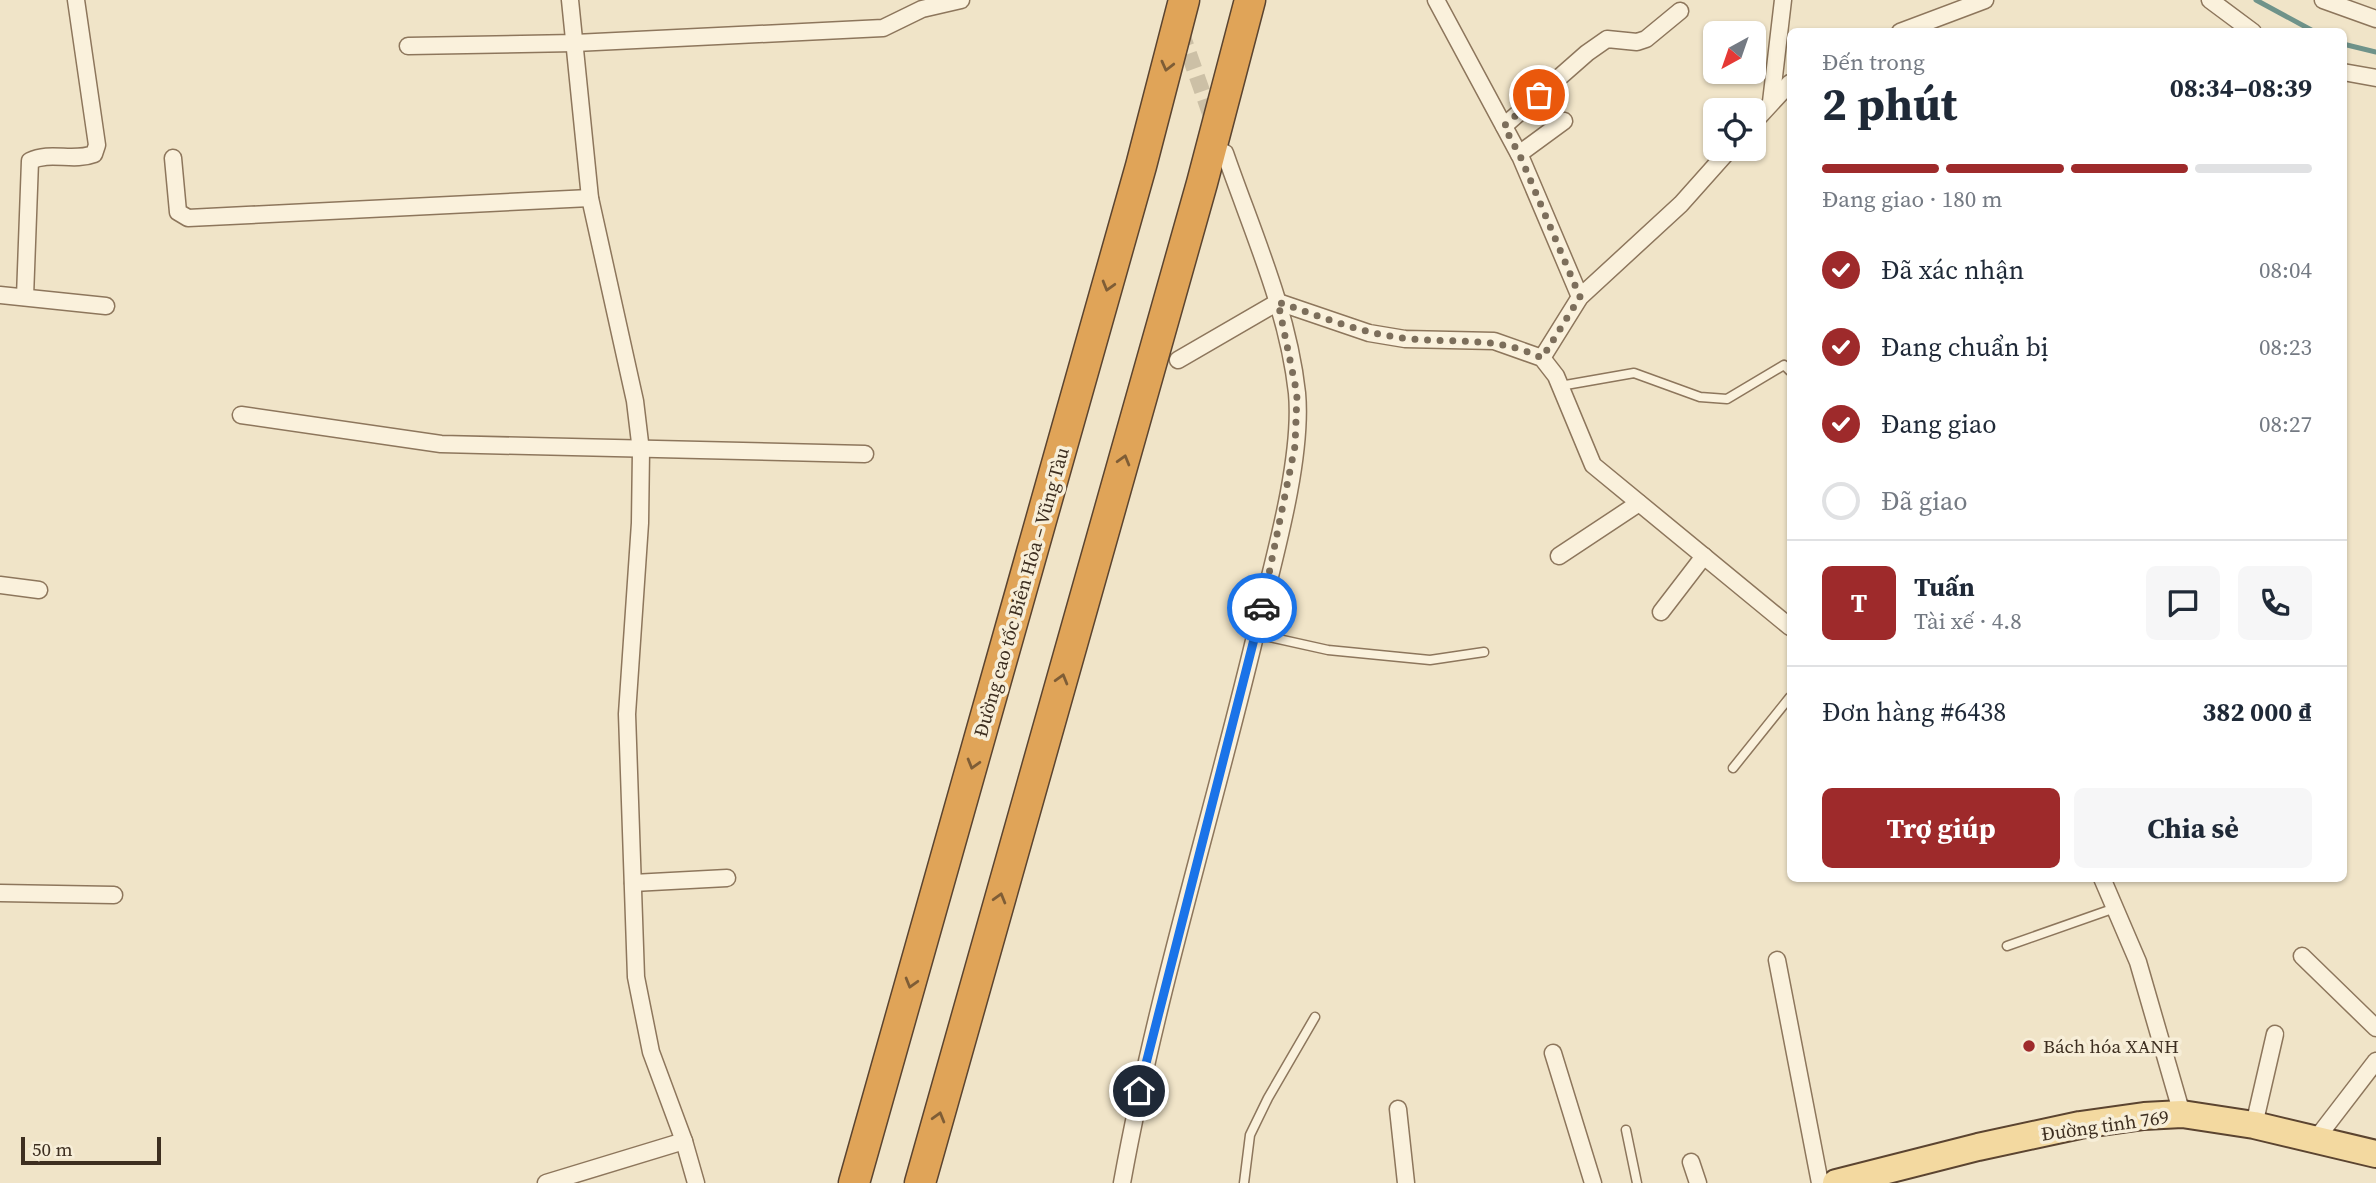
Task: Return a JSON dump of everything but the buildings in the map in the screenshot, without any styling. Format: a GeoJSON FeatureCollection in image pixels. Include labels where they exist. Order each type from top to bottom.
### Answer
{"type":"FeatureCollection","features":[{"type":"Feature","properties":{"kind":"highway","name":"Đường cao tốc Biên Hòa – Vũng Tàu"},"geometry":{"type":"LineString","coordinates":[[854,1183],[1138,180],[1184,0]]}},
{"type":"Feature","properties":{"kind":"highway"},"geometry":{"type":"LineString","coordinates":[[920,1183],[1202,183],[1250,0]]}},
{"type":"Feature","properties":{"kind":"main road","name":"Đường tỉnh 769"},"geometry":{"type":"LineString","coordinates":[[1836,1183],[2080,1125],[2144,1116],[2182,1114],[2254,1125],[2376,1154]]}},
{"type":"Feature","properties":{"kind":"street"},"geometry":{"type":"LineString","coordinates":[[25,297],[30,161],[39,156],[85,158],[94,154],[97,145],[76,0]]}},
{"type":"Feature","properties":{"kind":"street"},"geometry":{"type":"LineString","coordinates":[[570,0],[590,198],[635,401],[641,451],[640,523],[627,714],[636,977],[651,1052],[684,1141],[696,1183]]}},
{"type":"Feature","properties":{"kind":"street"},"geometry":{"type":"LineString","coordinates":[[408,46],[575,43],[883,28],[922,9],[961,0]]}},
{"type":"Feature","properties":{"kind":"street"},"geometry":{"type":"LineString","coordinates":[[1436,0],[1519,154],[1580,297]]}},
{"type":"Feature","properties":{"kind":"street"},"geometry":{"type":"LineString","coordinates":[[1771,102],[1783,0]]}},
{"type":"Feature","properties":{"kind":"street"},"geometry":{"type":"LineString","coordinates":[[1911,28],[1985,0]]}},
{"type":"Feature","properties":{"kind":"street"},"geometry":{"type":"LineString","coordinates":[[2210,0],[2248,28]]}},
{"type":"Feature","properties":{"kind":"street"},"geometry":{"type":"LineString","coordinates":[[2323,0],[2345,4],[2376,19]]}},
{"type":"Feature","properties":{"kind":"street"},"geometry":{"type":"LineString","coordinates":[[1504,126],[1587,52],[1607,39],[1637,42],[1646,39],[1680,11]]}},
{"type":"Feature","properties":{"kind":"street"},"geometry":{"type":"LineString","coordinates":[[2347,73],[2376,78]]}},
{"type":"Feature","properties":{"kind":"street"},"geometry":{"type":"LineString","coordinates":[[1766,108],[1787,86]]}},
{"type":"Feature","properties":{"kind":"street"},"geometry":{"type":"LineString","coordinates":[[1519,154],[1564,121]]}},
{"type":"Feature","properties":{"kind":"street"},"geometry":{"type":"LineString","coordinates":[[1122,1183],[1139,1091],[1256,634],[1295,446],[1297,394],[1278,302],[1225,153]]}},
{"type":"Feature","properties":{"kind":"street"},"geometry":{"type":"LineString","coordinates":[[173,158],[177,212],[188,218],[590,198]]}},
{"type":"Feature","properties":{"kind":"street"},"geometry":{"type":"LineString","coordinates":[[1542,358],[1580,297],[1681,204],[1719,161]]}},
{"type":"Feature","properties":{"kind":"street"},"geometry":{"type":"LineString","coordinates":[[0,295],[106,306]]}},
{"type":"Feature","properties":{"kind":"street"},"geometry":{"type":"LineString","coordinates":[[1178,360],[1278,302],[1369,333],[1405,338],[1494,341],[1542,358],[1560,386],[1593,465],[1787,625]]}},
{"type":"Feature","properties":{"kind":"street"},"geometry":{"type":"LineString","coordinates":[[241,415],[440,444],[641,451],[865,454]]}},
{"type":"Feature","properties":{"kind":"street"},"geometry":{"type":"LineString","coordinates":[[1559,556],[1639,503]]}},
{"type":"Feature","properties":{"kind":"street"},"geometry":{"type":"LineString","coordinates":[[1661,612],[1704,556]]}},
{"type":"Feature","properties":{"kind":"street"},"geometry":{"type":"LineString","coordinates":[[0,585],[39,590]]}},
{"type":"Feature","properties":{"kind":"street"},"geometry":{"type":"LineString","coordinates":[[633,883],[727,878]]}},
{"type":"Feature","properties":{"kind":"street"},"geometry":{"type":"LineString","coordinates":[[2104,882],[2138,962],[2182,1114]]}},
{"type":"Feature","properties":{"kind":"street"},"geometry":{"type":"LineString","coordinates":[[0,893],[114,895]]}},
{"type":"Feature","properties":{"kind":"street"},"geometry":{"type":"LineString","coordinates":[[2302,956],[2376,1028]]}},
{"type":"Feature","properties":{"kind":"street"},"geometry":{"type":"LineString","coordinates":[[1777,960],[1820,1183]]}},
{"type":"Feature","properties":{"kind":"street"},"geometry":{"type":"LineString","coordinates":[[2254,1125],[2275,1034]]}},
{"type":"Feature","properties":{"kind":"street"},"geometry":{"type":"LineString","coordinates":[[1553,1053],[1592,1183]]}},
{"type":"Feature","properties":{"kind":"street"},"geometry":{"type":"LineString","coordinates":[[2316,1139],[2376,1061]]}},
{"type":"Feature","properties":{"kind":"street"},"geometry":{"type":"LineString","coordinates":[[1398,1110],[1406,1183]]}},
{"type":"Feature","properties":{"kind":"street"},"geometry":{"type":"LineString","coordinates":[[546,1183],[684,1141]]}},
{"type":"Feature","properties":{"kind":"street"},"geometry":{"type":"LineString","coordinates":[[1691,1162],[1698,1183]]}},
{"type":"Feature","properties":{"kind":"lane"},"geometry":{"type":"LineString","coordinates":[[1560,386],[1634,373],[1700,397],[1727,399],[1784,365],[1787,368]]}},
{"type":"Feature","properties":{"kind":"lane"},"geometry":{"type":"LineString","coordinates":[[1256,634],[1328,650],[1430,660],[1484,652]]}},
{"type":"Feature","properties":{"kind":"lane"},"geometry":{"type":"LineString","coordinates":[[1733,768],[1787,701]]}},
{"type":"Feature","properties":{"kind":"lane"},"geometry":{"type":"LineString","coordinates":[[2007,946],[2115,908]]}},
{"type":"Feature","properties":{"kind":"lane"},"geometry":{"type":"LineString","coordinates":[[1244,1183],[1251,1135],[1268,1098],[1315,1017]]}},
{"type":"Feature","properties":{"kind":"lane"},"geometry":{"type":"LineString","coordinates":[[1626,1130],[1637,1183]]}},
{"type":"Feature","properties":{"kind":"waterway"},"geometry":{"type":"LineString","coordinates":[[2256,0],[2308,28]]}},
{"type":"Feature","properties":{"kind":"waterway"},"geometry":{"type":"LineString","coordinates":[[2347,45],[2376,52]]}},
{"type":"Feature","properties":{"kind":"tunnel"},"geometry":{"type":"LineString","coordinates":[[1181,31],[1214,125]]}},
{"type":"Feature","properties":{"kind":"way so far"},"geometry":{"type":"LineString","coordinates":[[1262,608],[1277,545],[1295,446],[1297,394],[1278,302],[1369,333],[1405,338],[1494,341],[1524,349],[1542,358],[1580,297],[1521,158],[1504,126],[1539,95]]}},
{"type":"Feature","properties":{"kind":"place","name":"Bách hóa XANH"},"geometry":{"type":"Point","coordinates":[2029,1046]}},
{"type":"Feature","properties":{"kind":"route"},"geometry":{"type":"LineString","coordinates":[[1139,1091],[1262,608]]}}]}
